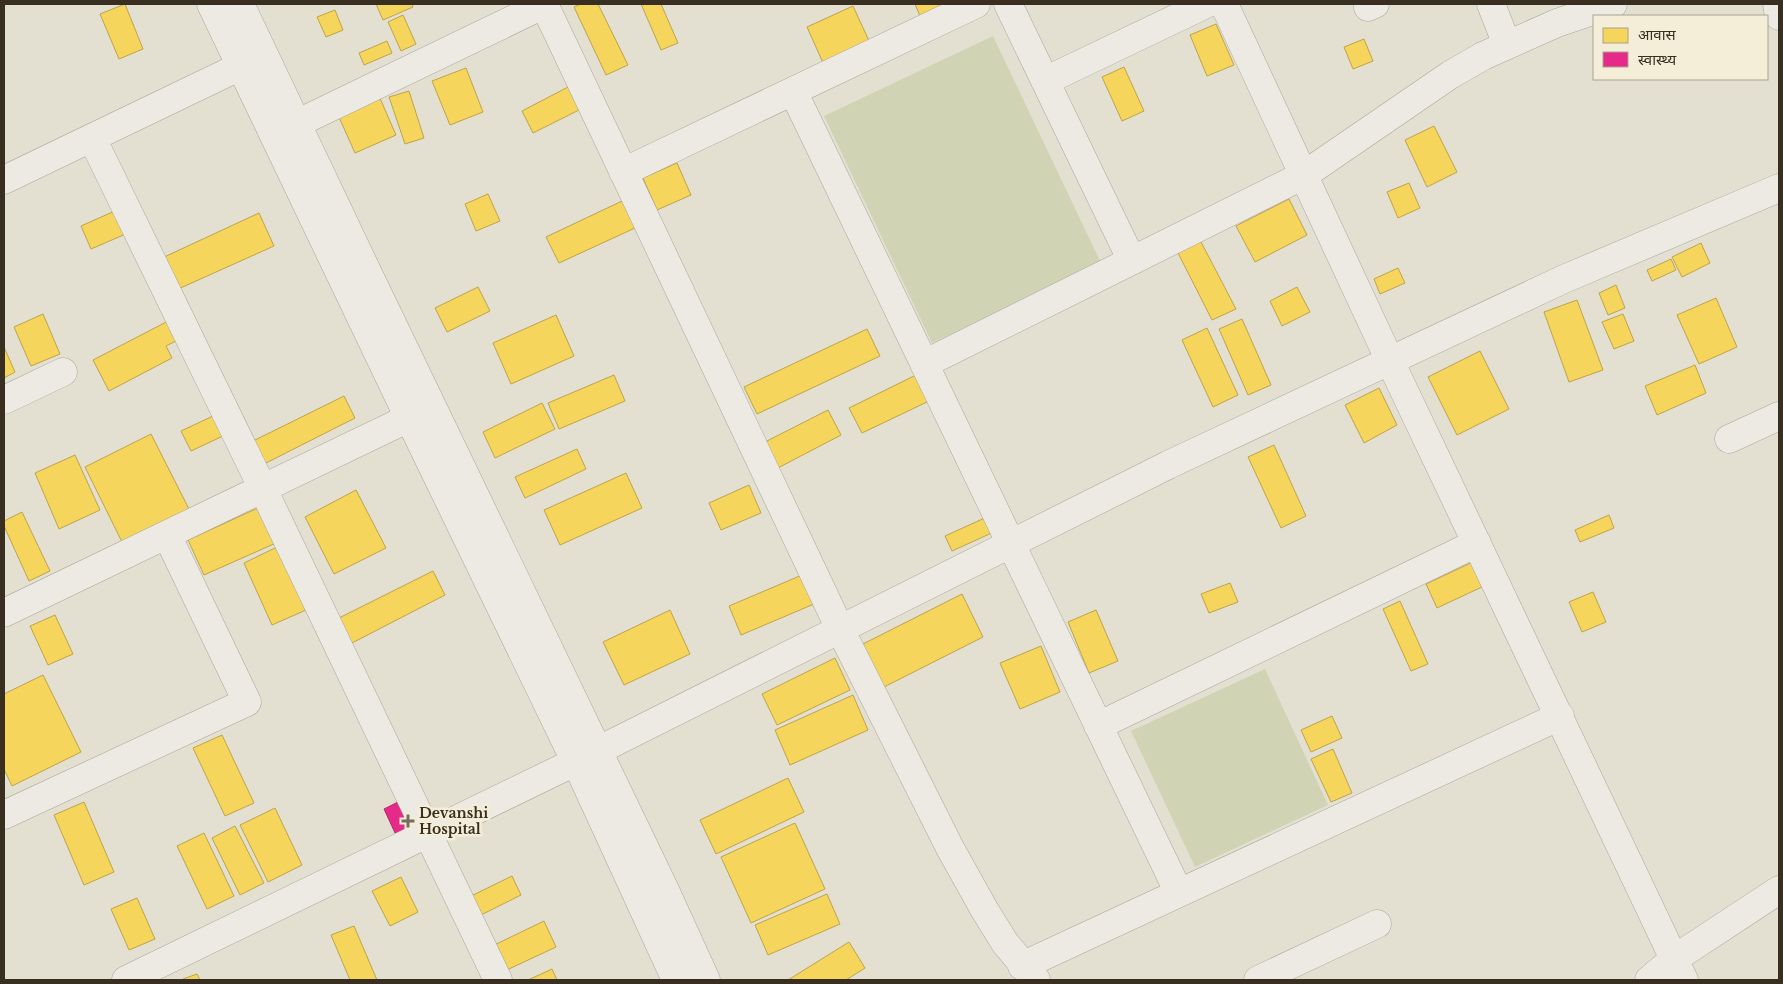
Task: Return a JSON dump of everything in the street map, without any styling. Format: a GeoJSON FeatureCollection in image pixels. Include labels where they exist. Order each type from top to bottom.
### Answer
{"type":"FeatureCollection","features":[{"type":"Feature","properties":{"kind":"street"},"geometry":{"type":"LineString","coordinates":[[211,4],[409,418],[586,756],[665,890],[706,980]]}},
{"type":"Feature","properties":{"kind":"street"},"geometry":{"type":"LineString","coordinates":[[240,4],[586,756],[676,980]]}},
{"type":"Feature","properties":{"kind":"street"},"geometry":{"type":"LineString","coordinates":[[296,124],[544,4],[840,629],[950,848],[984,909],[1029,973],[1178,893],[1560,716]]}},
{"type":"Feature","properties":{"kind":"street"},"geometry":{"type":"LineString","coordinates":[[624,172],[976,4]]}},
{"type":"Feature","properties":{"kind":"street"},"geometry":{"type":"LineString","coordinates":[[1008,4],[1132,261]]}},
{"type":"Feature","properties":{"kind":"street"},"geometry":{"type":"LineString","coordinates":[[1046,81],[1206,4]]}},
{"type":"Feature","properties":{"kind":"street"},"geometry":{"type":"LineString","coordinates":[[1224,4],[1390,361],[1679,970]]}},
{"type":"Feature","properties":{"kind":"street"},"geometry":{"type":"LineString","coordinates":[[1491,4],[1507,45]]}},
{"type":"Feature","properties":{"kind":"street"},"geometry":{"type":"LineString","coordinates":[[924,364],[1304,175],[1450,75],[1507,45],[1557,23],[1614,4]]}},
{"type":"Feature","properties":{"kind":"street"},"geometry":{"type":"LineString","coordinates":[[1776,4],[1779,16]]}},
{"type":"Feature","properties":{"kind":"street"},"geometry":{"type":"LineString","coordinates":[[4,180],[241,66]]}},
{"type":"Feature","properties":{"kind":"street"},"geometry":{"type":"LineString","coordinates":[[793,91],[1178,893]]}},
{"type":"Feature","properties":{"kind":"street"},"geometry":{"type":"LineString","coordinates":[[92,138],[263,489],[498,980]]}},
{"type":"Feature","properties":{"kind":"street"},"geometry":{"type":"LineString","coordinates":[[126,980],[586,756],[1168,465],[1564,279],[1779,188]]}},
{"type":"Feature","properties":{"kind":"street"},"geometry":{"type":"LineString","coordinates":[[4,400],[63,372]]}},
{"type":"Feature","properties":{"kind":"street"},"geometry":{"type":"LineString","coordinates":[[1729,439],[1779,416]]}},
{"type":"Feature","properties":{"kind":"street"},"geometry":{"type":"LineString","coordinates":[[4,613],[409,418]]}},
{"type":"Feature","properties":{"kind":"street"},"geometry":{"type":"LineString","coordinates":[[4,815],[247,702],[167,535]]}},
{"type":"Feature","properties":{"kind":"street"},"geometry":{"type":"LineString","coordinates":[[1098,726],[1477,544]]}},
{"type":"Feature","properties":{"kind":"street"},"geometry":{"type":"LineString","coordinates":[[1650,980],[1679,970],[1779,890]]}},
{"type":"Feature","properties":{"kind":"street"},"geometry":{"type":"LineString","coordinates":[[1258,980],[1377,924]]}},
{"type":"Feature","properties":{"kind":"green space"},"geometry":{"type":"Polygon","coordinates":[[[993,36],[1101,263],[932,343],[824,116],[993,36]]]}},
{"type":"Feature","properties":{"kind":"green space"},"geometry":{"type":"Polygon","coordinates":[[[1265,669],[1328,805],[1195,867],[1131,731],[1265,669]]]}},
{"type":"Feature","properties":{"kind":"building: आवास"},"geometry":{"type":"Polygon","coordinates":[[[125,4],[143,49],[119,59],[100,14],[125,4]]]}},
{"type":"Feature","properties":{"kind":"building: आवास"},"geometry":{"type":"Polygon","coordinates":[[[376,4],[412,4],[413,7],[383,20],[376,4]]]}},
{"type":"Feature","properties":{"kind":"building: आवास"},"geometry":{"type":"Polygon","coordinates":[[[581,4],[598,4],[628,65],[606,75],[574,7],[581,4]]]}},
{"type":"Feature","properties":{"kind":"building: आवास"},"geometry":{"type":"Polygon","coordinates":[[[641,4],[661,4],[678,43],[661,50],[641,4]]]}},
{"type":"Feature","properties":{"kind":"building: आवास"},"geometry":{"type":"Polygon","coordinates":[[[915,4],[947,4],[920,16],[915,4]]]}},
{"type":"Feature","properties":{"kind":"building: आवास"},"geometry":{"type":"Polygon","coordinates":[[[853,6],[870,43],[824,65],[807,27],[853,6]]]}},
{"type":"Feature","properties":{"kind":"building: आवास"},"geometry":{"type":"Polygon","coordinates":[[[335,10],[343,30],[326,37],[317,17],[335,10]]]}},
{"type":"Feature","properties":{"kind":"building: आवास"},"geometry":{"type":"Polygon","coordinates":[[[403,15],[416,44],[401,51],[388,22],[403,15]]]}},
{"type":"Feature","properties":{"kind":"building: आवास"},"geometry":{"type":"Polygon","coordinates":[[[1216,24],[1234,65],[1207,76],[1190,35],[1216,24]]]}},
{"type":"Feature","properties":{"kind":"building: आवास"},"geometry":{"type":"Polygon","coordinates":[[[1364,39],[1373,61],[1353,69],[1344,47],[1364,39]]]}},
{"type":"Feature","properties":{"kind":"building: आवास"},"geometry":{"type":"Polygon","coordinates":[[[387,41],[392,53],[364,65],[359,53],[387,41]]]}},
{"type":"Feature","properties":{"kind":"building: आवास"},"geometry":{"type":"Polygon","coordinates":[[[1124,67],[1144,111],[1122,121],[1102,77],[1124,67]]]}},
{"type":"Feature","properties":{"kind":"building: आवास"},"geometry":{"type":"Polygon","coordinates":[[[466,68],[483,112],[450,125],[432,81],[466,68]]]}},
{"type":"Feature","properties":{"kind":"building: आवास"},"geometry":{"type":"Polygon","coordinates":[[[568,87],[579,110],[533,133],[522,111],[568,87]]]}},
{"type":"Feature","properties":{"kind":"building: आवास"},"geometry":{"type":"Polygon","coordinates":[[[409,91],[424,138],[405,144],[389,97],[409,91]]]}},
{"type":"Feature","properties":{"kind":"building: आवास"},"geometry":{"type":"Polygon","coordinates":[[[379,96],[396,135],[355,153],[338,115],[379,96]]]}},
{"type":"Feature","properties":{"kind":"building: आवास"},"geometry":{"type":"Polygon","coordinates":[[[1434,126],[1457,172],[1427,187],[1405,140],[1434,126]]]}},
{"type":"Feature","properties":{"kind":"building: आवास"},"geometry":{"type":"Polygon","coordinates":[[[677,163],[691,195],[657,210],[643,178],[677,163]]]}},
{"type":"Feature","properties":{"kind":"building: आवास"},"geometry":{"type":"Polygon","coordinates":[[[1409,183],[1420,208],[1398,218],[1387,192],[1409,183]]]}},
{"type":"Feature","properties":{"kind":"building: आवास"},"geometry":{"type":"Polygon","coordinates":[[[488,194],[500,221],[476,231],[465,204],[488,194]]]}},
{"type":"Feature","properties":{"kind":"building: आवास"},"geometry":{"type":"Polygon","coordinates":[[[1289,199],[1307,235],[1255,262],[1236,226],[1289,199]]]}},
{"type":"Feature","properties":{"kind":"building: आवास"},"geometry":{"type":"Polygon","coordinates":[[[622,201],[635,228],[559,263],[546,237],[622,201]]]}},
{"type":"Feature","properties":{"kind":"building: आवास"},"geometry":{"type":"Polygon","coordinates":[[[117,210],[128,233],[91,249],[81,226],[117,210]]]}},
{"type":"Feature","properties":{"kind":"building: आवास"},"geometry":{"type":"Polygon","coordinates":[[[259,213],[274,246],[176,290],[162,258],[259,213]]]}},
{"type":"Feature","properties":{"kind":"building: आवास"},"geometry":{"type":"Polygon","coordinates":[[[1200,240],[1236,309],[1212,320],[1177,251],[1200,240]]]}},
{"type":"Feature","properties":{"kind":"building: आवास"},"geometry":{"type":"Polygon","coordinates":[[[1701,243],[1710,263],[1682,277],[1672,257],[1701,243]]]}},
{"type":"Feature","properties":{"kind":"building: आवास"},"geometry":{"type":"Polygon","coordinates":[[[1671,259],[1676,270],[1652,281],[1647,270],[1671,259]]]}},
{"type":"Feature","properties":{"kind":"building: आवास"},"geometry":{"type":"Polygon","coordinates":[[[1398,268],[1405,283],[1380,294],[1374,279],[1398,268]]]}},
{"type":"Feature","properties":{"kind":"building: आवास"},"geometry":{"type":"Polygon","coordinates":[[[1616,285],[1625,308],[1608,315],[1599,293],[1616,285]]]}},
{"type":"Feature","properties":{"kind":"building: आवास"},"geometry":{"type":"Polygon","coordinates":[[[478,287],[490,311],[447,332],[435,308],[478,287]]]}},
{"type":"Feature","properties":{"kind":"building: आवास"},"geometry":{"type":"Polygon","coordinates":[[[1297,287],[1310,312],[1282,326],[1270,301],[1297,287]]]}},
{"type":"Feature","properties":{"kind":"building: आवास"},"geometry":{"type":"Polygon","coordinates":[[[1716,298],[1737,347],[1699,364],[1677,315],[1716,298]]]}},
{"type":"Feature","properties":{"kind":"building: आवास"},"geometry":{"type":"Polygon","coordinates":[[[1577,300],[1603,370],[1569,382],[1544,312],[1577,300]]]}},
{"type":"Feature","properties":{"kind":"building: आवास"},"geometry":{"type":"Polygon","coordinates":[[[43,314],[60,354],[31,366],[14,327],[43,314]]]}},
{"type":"Feature","properties":{"kind":"building: आवास"},"geometry":{"type":"Polygon","coordinates":[[[1623,314],[1634,341],[1614,349],[1602,322],[1623,314]]]}},
{"type":"Feature","properties":{"kind":"building: आवास"},"geometry":{"type":"Polygon","coordinates":[[[556,315],[574,356],[511,384],[493,343],[556,315]]]}},
{"type":"Feature","properties":{"kind":"building: आवास"},"geometry":{"type":"Polygon","coordinates":[[[172,319],[182,338],[166,346],[172,358],[109,391],[93,360],[172,319]]]}},
{"type":"Feature","properties":{"kind":"building: आवास"},"geometry":{"type":"Polygon","coordinates":[[[1242,319],[1271,385],[1248,395],[1219,329],[1242,319]]]}},
{"type":"Feature","properties":{"kind":"building: आवास"},"geometry":{"type":"Polygon","coordinates":[[[1207,328],[1238,395],[1213,407],[1182,340],[1207,328]]]}},
{"type":"Feature","properties":{"kind":"building: आवास"},"geometry":{"type":"Polygon","coordinates":[[[867,329],[880,356],[757,414],[744,387],[867,329]]]}},
{"type":"Feature","properties":{"kind":"building: आवास"},"geometry":{"type":"Polygon","coordinates":[[[4,347],[15,372],[4,378],[4,347]]]}},
{"type":"Feature","properties":{"kind":"building: आवास"},"geometry":{"type":"Polygon","coordinates":[[[1480,351],[1509,409],[1457,435],[1428,377],[1480,351]]]}},
{"type":"Feature","properties":{"kind":"building: आवास"},"geometry":{"type":"Polygon","coordinates":[[[1695,365],[1706,393],[1657,415],[1645,386],[1695,365]]]}},
{"type":"Feature","properties":{"kind":"building: आवास"},"geometry":{"type":"Polygon","coordinates":[[[614,375],[625,401],[559,429],[548,403],[614,375]]]}},
{"type":"Feature","properties":{"kind":"building: आवास"},"geometry":{"type":"Polygon","coordinates":[[[916,375],[929,401],[862,433],[849,408],[916,375]]]}},
{"type":"Feature","properties":{"kind":"building: आवास"},"geometry":{"type":"Polygon","coordinates":[[[1379,388],[1397,425],[1364,443],[1345,405],[1379,388]]]}},
{"type":"Feature","properties":{"kind":"building: आवास"},"geometry":{"type":"Polygon","coordinates":[[[344,396],[355,418],[260,466],[249,443],[344,396]]]}},
{"type":"Feature","properties":{"kind":"building: आवास"},"geometry":{"type":"Polygon","coordinates":[[[542,403],[555,429],[495,458],[483,432],[542,403]]]}},
{"type":"Feature","properties":{"kind":"building: आवास"},"geometry":{"type":"Polygon","coordinates":[[[828,410],[841,435],[774,470],[761,444],[828,410]]]}},
{"type":"Feature","properties":{"kind":"building: आवास"},"geometry":{"type":"Polygon","coordinates":[[[213,416],[223,436],[191,451],[181,431],[213,416]]]}},
{"type":"Feature","properties":{"kind":"building: आवास"},"geometry":{"type":"Polygon","coordinates":[[[151,434],[189,509],[122,542],[85,467],[151,434]]]}},
{"type":"Feature","properties":{"kind":"building: आवास"},"geometry":{"type":"Polygon","coordinates":[[[1274,445],[1306,516],[1281,528],[1248,457],[1274,445]]]}},
{"type":"Feature","properties":{"kind":"building: आवास"},"geometry":{"type":"Polygon","coordinates":[[[577,449],[586,469],[525,498],[515,477],[577,449]]]}},
{"type":"Feature","properties":{"kind":"building: आवास"},"geometry":{"type":"Polygon","coordinates":[[[75,455],[100,510],[59,529],[35,473],[75,455]]]}},
{"type":"Feature","properties":{"kind":"building: आवास"},"geometry":{"type":"Polygon","coordinates":[[[626,473],[642,508],[560,545],[544,510],[626,473]]]}},
{"type":"Feature","properties":{"kind":"building: आवास"},"geometry":{"type":"Polygon","coordinates":[[[749,485],[761,513],[721,530],[709,503],[749,485]]]}},
{"type":"Feature","properties":{"kind":"building: आवास"},"geometry":{"type":"Polygon","coordinates":[[[356,490],[386,548],[334,574],[305,517],[356,490]]]}},
{"type":"Feature","properties":{"kind":"building: आवास"},"geometry":{"type":"Polygon","coordinates":[[[260,507],[276,543],[204,575],[188,540],[260,507]]]}},
{"type":"Feature","properties":{"kind":"building: आवास"},"geometry":{"type":"Polygon","coordinates":[[[22,512],[50,571],[29,581],[4,526],[4,521],[22,512]]]}},
{"type":"Feature","properties":{"kind":"building: आवास"},"geometry":{"type":"Polygon","coordinates":[[[1609,515],[1614,528],[1580,542],[1575,530],[1609,515]]]}},
{"type":"Feature","properties":{"kind":"building: आवास"},"geometry":{"type":"Polygon","coordinates":[[[989,516],[996,531],[952,551],[945,536],[989,516]]]}},
{"type":"Feature","properties":{"kind":"building: आवास"},"geometry":{"type":"Polygon","coordinates":[[[277,547],[306,610],[272,625],[244,563],[277,547]]]}},
{"type":"Feature","properties":{"kind":"building: आवास"},"geometry":{"type":"Polygon","coordinates":[[[1473,562],[1484,586],[1437,608],[1426,584],[1473,562]]]}},
{"type":"Feature","properties":{"kind":"building: आवास"},"geometry":{"type":"Polygon","coordinates":[[[433,571],[445,595],[350,644],[337,619],[433,571]]]}},
{"type":"Feature","properties":{"kind":"building: आवास"},"geometry":{"type":"Polygon","coordinates":[[[802,575],[814,604],[741,635],[729,606],[802,575]]]}},
{"type":"Feature","properties":{"kind":"building: आवास"},"geometry":{"type":"Polygon","coordinates":[[[1230,583],[1238,602],[1209,613],[1201,594],[1230,583]]]}},
{"type":"Feature","properties":{"kind":"building: आवास"},"geometry":{"type":"Polygon","coordinates":[[[1593,592],[1606,622],[1582,632],[1569,602],[1593,592]]]}},
{"type":"Feature","properties":{"kind":"building: आवास"},"geometry":{"type":"Polygon","coordinates":[[[962,594],[983,637],[882,688],[861,645],[962,594]]]}},
{"type":"Feature","properties":{"kind":"building: आवास"},"geometry":{"type":"Polygon","coordinates":[[[1400,601],[1428,664],[1411,671],[1383,609],[1400,601]]]}},
{"type":"Feature","properties":{"kind":"building: आवास"},"geometry":{"type":"Polygon","coordinates":[[[670,610],[690,654],[624,685],[603,642],[670,610]]]}},
{"type":"Feature","properties":{"kind":"building: आवास"},"geometry":{"type":"Polygon","coordinates":[[[1096,610],[1118,661],[1089,673],[1068,622],[1096,610]]]}},
{"type":"Feature","properties":{"kind":"building: आवास"},"geometry":{"type":"Polygon","coordinates":[[[55,615],[73,654],[48,665],[30,626],[55,615]]]}},
{"type":"Feature","properties":{"kind":"building: आवास"},"geometry":{"type":"Polygon","coordinates":[[[1041,646],[1060,692],[1020,709],[1000,663],[1041,646]]]}},
{"type":"Feature","properties":{"kind":"building: आवास"},"geometry":{"type":"Polygon","coordinates":[[[835,658],[850,690],[777,725],[762,694],[835,658]]]}},
{"type":"Feature","properties":{"kind":"building: आवास"},"geometry":{"type":"Polygon","coordinates":[[[43,675],[81,752],[12,786],[4,769],[4,694],[43,675]]]}},
{"type":"Feature","properties":{"kind":"building: आवास"},"geometry":{"type":"Polygon","coordinates":[[[853,695],[868,730],[790,765],[775,730],[853,695]]]}},
{"type":"Feature","properties":{"kind":"building: आवास"},"geometry":{"type":"Polygon","coordinates":[[[1332,716],[1342,738],[1311,752],[1301,730],[1332,716]]]}},
{"type":"Feature","properties":{"kind":"building: आवास"},"geometry":{"type":"Polygon","coordinates":[[[222,735],[254,803],[225,816],[193,748],[222,735]]]}},
{"type":"Feature","properties":{"kind":"building: आवास"},"geometry":{"type":"Polygon","coordinates":[[[1333,749],[1352,793],[1331,802],[1311,759],[1333,749]]]}},
{"type":"Feature","properties":{"kind":"building: आवास"},"geometry":{"type":"Polygon","coordinates":[[[788,778],[804,812],[716,854],[700,820],[788,778]]]}},
{"type":"Feature","properties":{"kind":"building: आवास"},"geometry":{"type":"Polygon","coordinates":[[[84,802],[114,872],[84,885],[54,815],[84,802]]]}},
{"type":"Feature","properties":{"kind":"building: आवास"},"geometry":{"type":"Polygon","coordinates":[[[275,808],[302,865],[268,882],[240,825],[275,808]]]}},
{"type":"Feature","properties":{"kind":"building: आवास"},"geometry":{"type":"Polygon","coordinates":[[[795,823],[825,889],[751,923],[721,857],[795,823]]]}},
{"type":"Feature","properties":{"kind":"building: आवास"},"geometry":{"type":"Polygon","coordinates":[[[235,826],[264,883],[240,895],[212,838],[235,826]]]}},
{"type":"Feature","properties":{"kind":"building: आवास"},"geometry":{"type":"Polygon","coordinates":[[[204,833],[234,896],[207,909],[177,846],[204,833]]]}},
{"type":"Feature","properties":{"kind":"building: आवास"},"geometry":{"type":"Polygon","coordinates":[[[512,876],[521,895],[479,916],[469,897],[512,876]]]}},
{"type":"Feature","properties":{"kind":"building: आवास"},"geometry":{"type":"Polygon","coordinates":[[[401,877],[418,912],[390,926],[372,891],[401,877]]]}},
{"type":"Feature","properties":{"kind":"building: आवास"},"geometry":{"type":"Polygon","coordinates":[[[827,894],[840,924],[768,955],[755,925],[827,894]]]}},
{"type":"Feature","properties":{"kind":"building: आवास"},"geometry":{"type":"Polygon","coordinates":[[[137,898],[155,939],[129,950],[111,909],[137,898]]]}},
{"type":"Feature","properties":{"kind":"building: आवास"},"geometry":{"type":"Polygon","coordinates":[[[544,921],[556,947],[496,975],[484,950],[544,921]]]}},
{"type":"Feature","properties":{"kind":"building: आवास"},"geometry":{"type":"Polygon","coordinates":[[[354,926],[377,980],[350,980],[331,935],[354,926]]]}},
{"type":"Feature","properties":{"kind":"building: आवास"},"geometry":{"type":"Polygon","coordinates":[[[849,942],[865,968],[846,980],[788,980],[849,942]]]}},
{"type":"Feature","properties":{"kind":"building: आवास"},"geometry":{"type":"Polygon","coordinates":[[[552,969],[557,980],[528,980],[552,969]]]}},
{"type":"Feature","properties":{"kind":"building: आवास"},"geometry":{"type":"Polygon","coordinates":[[[197,974],[200,980],[183,980],[183,979],[197,974]]]}},
{"type":"Feature","properties":{"kind":"building: स्वास्थ्य"},"geometry":{"type":"Polygon","coordinates":[[[408,797],[421,822],[396,835],[384,809],[408,797]]]}},
{"type":"Feature","properties":{"kind":"place","name":"Devanshi Hospital"},"geometry":{"type":"Point","coordinates":[408,821]}}]}
